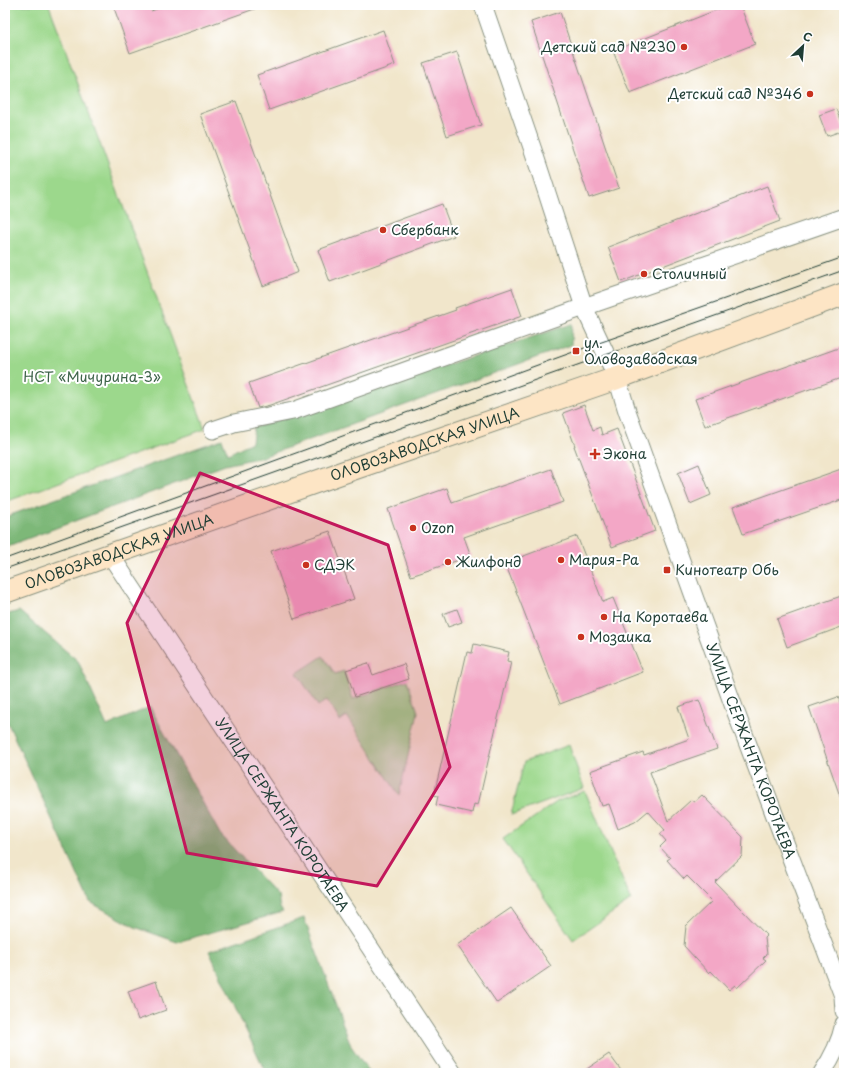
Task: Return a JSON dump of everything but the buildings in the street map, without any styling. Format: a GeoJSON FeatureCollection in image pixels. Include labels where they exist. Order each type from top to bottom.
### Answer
{"type":"FeatureCollection","features":[{"type":"Feature","properties":{"kind":"street","name":"УЛИЦА СЕРЖАНТА КОРОТАЕВА"},"geometry":{"type":"LineString","coordinates":[[483,5],[534,153],[584,306],[617,378],[629,419],[735,710],[843,996],[844,1011]]}},
{"type":"Feature","properties":{"kind":"street"},"geometry":{"type":"LineString","coordinates":[[213,430],[234,423],[293,411],[584,306],[844,217]]}},
{"type":"Feature","properties":{"kind":"street","name":"ОЛОВОЗАВОДСКАЯ УЛИЦА"},"geometry":{"type":"LineString","coordinates":[[5,592],[111,556],[344,472],[617,378],[844,294]]}},
{"type":"Feature","properties":{"kind":"street","name":"УЛИЦА СЕРЖАНТА КОРОТАЕВА"},"geometry":{"type":"LineString","coordinates":[[111,556],[453,1073]]}},
{"type":"Feature","properties":{"kind":"street"},"geometry":{"type":"LineString","coordinates":[[822,1073],[832,1059],[841,1039],[844,1024]]}},
{"type":"Feature","properties":{"kind":"highlighted area"},"geometry":{"type":"Polygon","coordinates":[[[200,473],[388,545],[450,767],[377,886],[187,853],[127,623],[200,473]]]}},
{"type":"Feature","properties":{"kind":"green space","name":"НСТ «Мичурина-3»"},"geometry":{"type":"Polygon","coordinates":[[[5,5],[49,5],[205,429],[5,502],[5,5]]]}},
{"type":"Feature","properties":{"kind":"green space"},"geometry":{"type":"Polygon","coordinates":[[[572,324],[571,345],[262,457],[225,465],[5,547],[5,517],[222,439],[228,454],[252,442],[254,428],[572,324]]]}},
{"type":"Feature","properties":{"kind":"green space"},"geometry":{"type":"Polygon","coordinates":[[[19,611],[78,661],[107,726],[150,707],[220,834],[278,896],[280,908],[283,912],[177,942],[135,927],[90,902],[5,717],[5,615],[19,611]]]}},
{"type":"Feature","properties":{"kind":"green space"},"geometry":{"type":"Polygon","coordinates":[[[323,656],[335,674],[344,671],[353,699],[407,680],[418,712],[399,795],[347,716],[340,721],[327,700],[318,706],[297,673],[323,656]]]}},
{"type":"Feature","properties":{"kind":"green space"},"geometry":{"type":"Polygon","coordinates":[[[569,745],[584,788],[511,815],[524,762],[569,745]]]}},
{"type":"Feature","properties":{"kind":"green space"},"geometry":{"type":"Polygon","coordinates":[[[585,791],[631,900],[573,940],[503,839],[558,801],[585,791]]]}},
{"type":"Feature","properties":{"kind":"green space"},"geometry":{"type":"Polygon","coordinates":[[[304,918],[351,1046],[370,1073],[266,1073],[209,951],[304,918]]]}},
{"type":"Feature","properties":{"kind":"tram line"},"geometry":{"type":"LineString","coordinates":[[5,559],[576,351],[844,257]]}},
{"type":"Feature","properties":{"kind":"tram line"},"geometry":{"type":"LineString","coordinates":[[5,569],[844,270]]}},
{"type":"Feature","properties":{"kind":"place","name":"Детский сад №230"},"geometry":{"type":"Point","coordinates":[684,47]}},
{"type":"Feature","properties":{"kind":"place","name":"Детский сад №346"},"geometry":{"type":"Point","coordinates":[810,94]}},
{"type":"Feature","properties":{"kind":"place","name":"Сбербанк"},"geometry":{"type":"Point","coordinates":[383,230]}},
{"type":"Feature","properties":{"kind":"place","name":"Столичный"},"geometry":{"type":"Point","coordinates":[644,274]}},
{"type":"Feature","properties":{"kind":"place","name":"ул. Оловозаводская"},"geometry":{"type":"Point","coordinates":[576,351]}},
{"type":"Feature","properties":{"kind":"place","name":"Экона"},"geometry":{"type":"Point","coordinates":[595,454]}},
{"type":"Feature","properties":{"kind":"place","name":"Ozon"},"geometry":{"type":"Point","coordinates":[413,528]}},
{"type":"Feature","properties":{"kind":"place","name":"Мария-Ра"},"geometry":{"type":"Point","coordinates":[561,560]}},
{"type":"Feature","properties":{"kind":"place","name":"Жилфонд"},"geometry":{"type":"Point","coordinates":[448,562]}},
{"type":"Feature","properties":{"kind":"place","name":"СДЭК"},"geometry":{"type":"Point","coordinates":[306,565]}},
{"type":"Feature","properties":{"kind":"place","name":"Кинотеатр Обь"},"geometry":{"type":"Point","coordinates":[667,570]}},
{"type":"Feature","properties":{"kind":"place","name":"На Коротаева"},"geometry":{"type":"Point","coordinates":[604,617]}},
{"type":"Feature","properties":{"kind":"place","name":"Мозаика"},"geometry":{"type":"Point","coordinates":[581,637]}}]}
